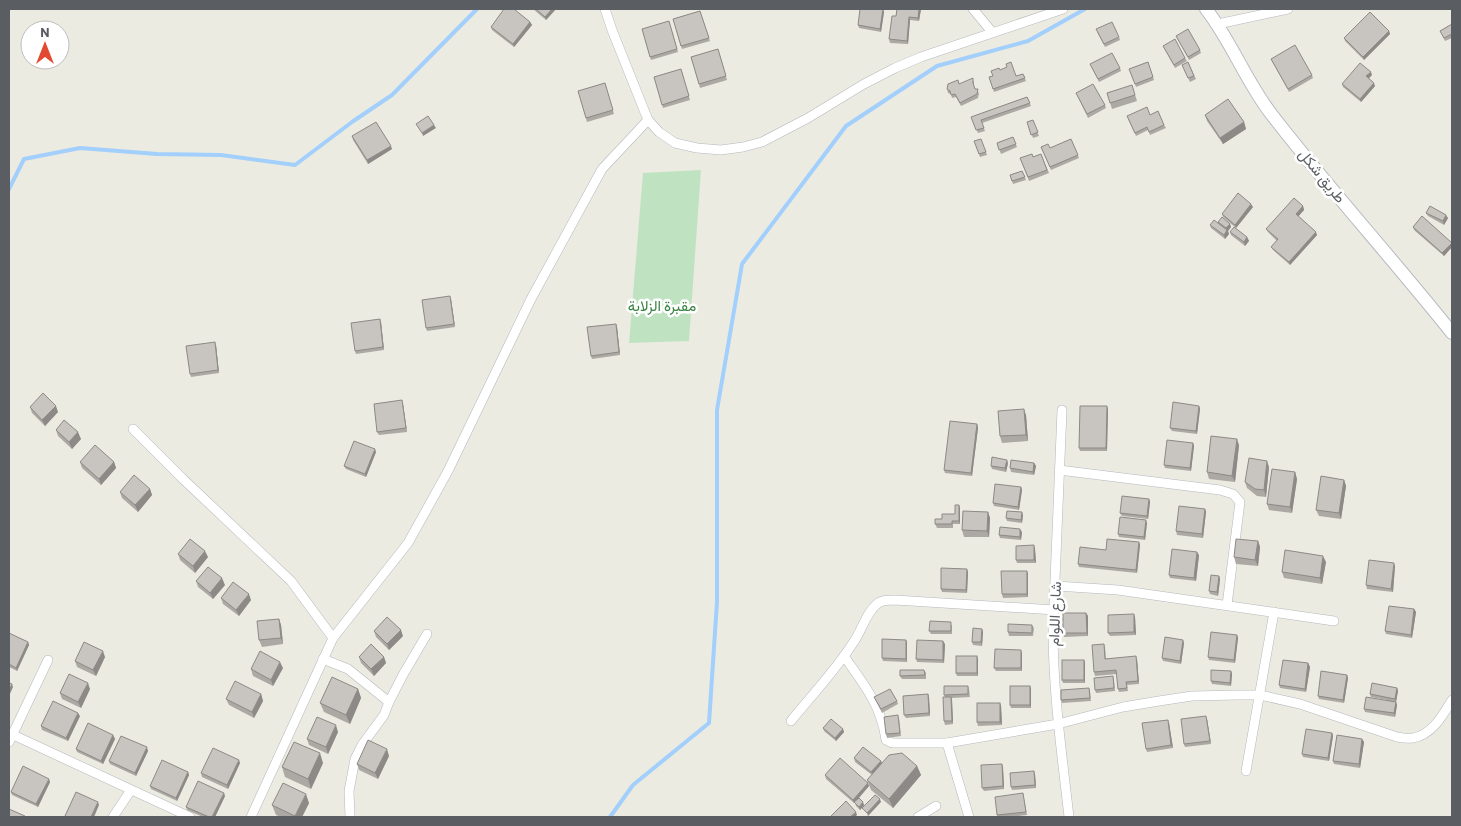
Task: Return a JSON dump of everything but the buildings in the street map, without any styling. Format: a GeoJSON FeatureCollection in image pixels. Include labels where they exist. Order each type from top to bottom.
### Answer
{"type":"FeatureCollection","features":[{"type":"Feature","properties":{"kind":"main road","name":"طريق شكل"},"geometry":{"type":"LineString","coordinates":[[1206,9],[1218,24],[1271,114],[1452,333]]}},
{"type":"Feature","properties":{"kind":"street"},"geometry":{"type":"LineString","coordinates":[[605,9],[648,120],[659,132],[675,143],[697,148],[722,150],[762,142],[808,118],[864,84],[921,57],[1063,9]]}},
{"type":"Feature","properties":{"kind":"street"},"geometry":{"type":"LineString","coordinates":[[973,9],[992,32]]}},
{"type":"Feature","properties":{"kind":"street"},"geometry":{"type":"LineString","coordinates":[[1218,24],[1288,9]]}},
{"type":"Feature","properties":{"kind":"street"},"geometry":{"type":"LineString","coordinates":[[251,817],[333,638],[408,543],[448,471],[531,299],[602,169],[648,120]]}},
{"type":"Feature","properties":{"kind":"street","name":"شارع اللوام"},"geometry":{"type":"LineString","coordinates":[[1062,410],[1053,664],[1069,817]]}},
{"type":"Feature","properties":{"kind":"street"},"geometry":{"type":"LineString","coordinates":[[133,429],[291,581],[333,638]]}},
{"type":"Feature","properties":{"kind":"street"},"geometry":{"type":"LineString","coordinates":[[1060,470],[1220,490],[1233,494],[1240,502],[1227,605]]}},
{"type":"Feature","properties":{"kind":"street"},"geometry":{"type":"LineString","coordinates":[[1056,586],[1118,590],[1334,620]]}},
{"type":"Feature","properties":{"kind":"street"},"geometry":{"type":"LineString","coordinates":[[791,721],[837,667],[854,642],[869,613],[879,602],[895,600],[1055,610]]}},
{"type":"Feature","properties":{"kind":"street"},"geometry":{"type":"LineString","coordinates":[[1246,771],[1274,612]]}},
{"type":"Feature","properties":{"kind":"street"},"geometry":{"type":"LineString","coordinates":[[350,817],[349,792],[355,759],[362,745],[384,715],[404,673],[427,634]]}},
{"type":"Feature","properties":{"kind":"street"},"geometry":{"type":"LineString","coordinates":[[844,656],[870,693],[881,715],[886,740],[892,743],[947,743],[1058,724],[1123,707],[1192,696],[1260,695],[1300,704],[1397,737],[1413,738],[1423,735],[1434,726],[1452,700]]}},
{"type":"Feature","properties":{"kind":"street"},"geometry":{"type":"LineString","coordinates":[[323,659],[348,669],[389,702]]}},
{"type":"Feature","properties":{"kind":"street"},"geometry":{"type":"LineString","coordinates":[[48,660],[10,736],[190,817]]}},
{"type":"Feature","properties":{"kind":"street"},"geometry":{"type":"LineString","coordinates":[[947,743],[969,817]]}},
{"type":"Feature","properties":{"kind":"street"},"geometry":{"type":"LineString","coordinates":[[113,817],[131,790]]}},
{"type":"Feature","properties":{"kind":"street"},"geometry":{"type":"LineString","coordinates":[[918,817],[936,806]]}},
{"type":"Feature","properties":{"kind":"green space","name":"مقبرة الزلابة"},"geometry":{"type":"Polygon","coordinates":[[[701,170],[689,341],[629,343],[643,173],[701,170]]]}},
{"type":"Feature","properties":{"kind":"waterway"},"geometry":{"type":"LineString","coordinates":[[9,189],[24,159],[80,148],[157,154],[221,155],[295,165],[352,122],[392,95],[477,9]]}},
{"type":"Feature","properties":{"kind":"waterway"},"geometry":{"type":"LineString","coordinates":[[610,817],[633,785],[709,723],[717,602],[717,410],[742,264],[846,126],[937,66],[1028,41],[1085,9]]}}]}
